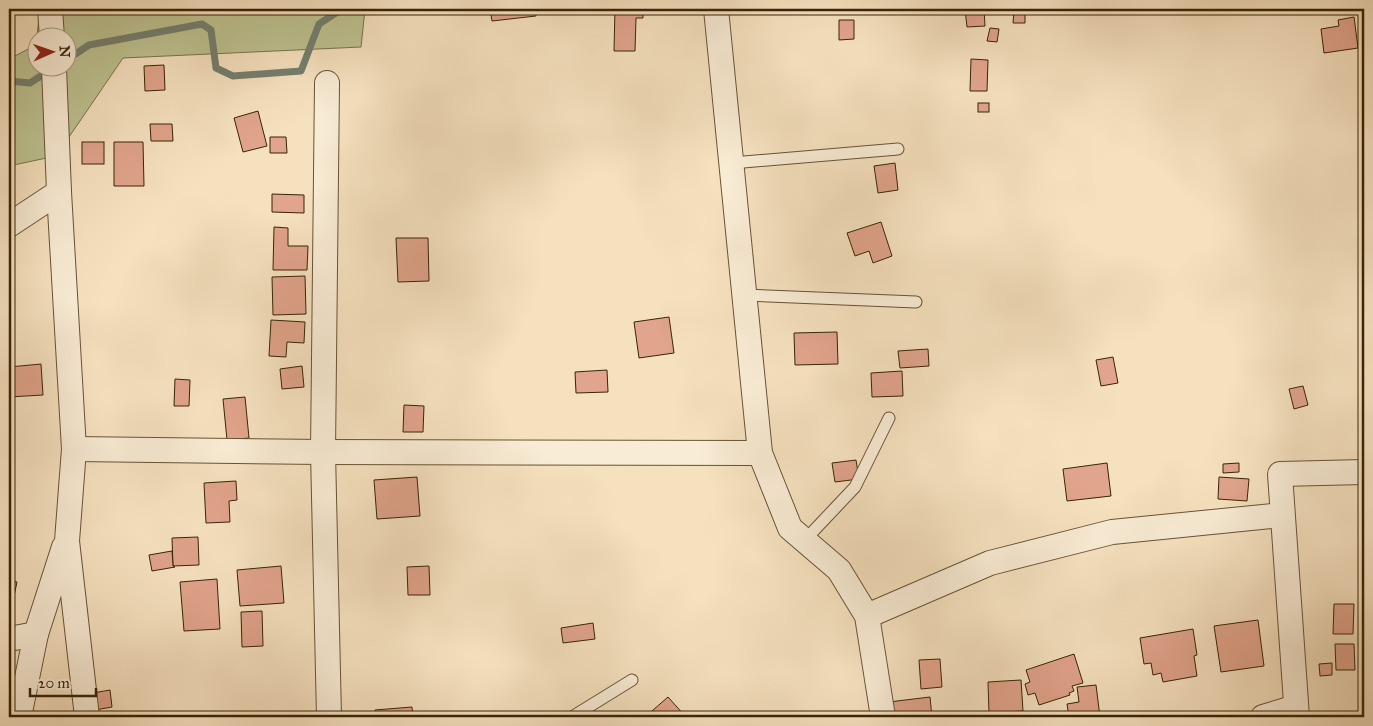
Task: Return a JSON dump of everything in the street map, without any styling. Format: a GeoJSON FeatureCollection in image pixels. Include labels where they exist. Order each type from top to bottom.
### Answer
{"type":"FeatureCollection","features":[{"type":"Feature","properties":{"kind":"street"},"geometry":{"type":"LineString","coordinates":[[50,9],[51,28]]}},
{"type":"Feature","properties":{"kind":"street"},"geometry":{"type":"LineString","coordinates":[[716,9],[760,453],[790,528],[839,570],[867,616],[883,717]]}},
{"type":"Feature","properties":{"kind":"street"},"geometry":{"type":"LineString","coordinates":[[54,78],[74,449],[67,541],[87,717]]}},
{"type":"Feature","properties":{"kind":"street"},"geometry":{"type":"LineString","coordinates":[[327,83],[323,452],[329,717]]}},
{"type":"Feature","properties":{"kind":"street"},"geometry":{"type":"LineString","coordinates":[[9,224],[59,192]]}},
{"type":"Feature","properties":{"kind":"street"},"geometry":{"type":"LineString","coordinates":[[74,449],[323,452],[760,453]]}},
{"type":"Feature","properties":{"kind":"street"},"geometry":{"type":"LineString","coordinates":[[1263,717],[1297,712],[1280,474],[1364,472]]}},
{"type":"Feature","properties":{"kind":"street"},"geometry":{"type":"LineString","coordinates":[[867,616],[990,563],[1112,532],[1282,515]]}},
{"type":"Feature","properties":{"kind":"street"},"geometry":{"type":"LineString","coordinates":[[18,717],[36,634],[67,541]]}},
{"type":"Feature","properties":{"kind":"street"},"geometry":{"type":"LineString","coordinates":[[9,639],[36,634]]}},
{"type":"Feature","properties":{"kind":"lane"},"geometry":{"type":"LineString","coordinates":[[732,163],[898,149]]}},
{"type":"Feature","properties":{"kind":"lane"},"geometry":{"type":"LineString","coordinates":[[744,295],[916,302]]}},
{"type":"Feature","properties":{"kind":"lane"},"geometry":{"type":"LineString","coordinates":[[804,540],[856,487],[889,418]]}},
{"type":"Feature","properties":{"kind":"lane"},"geometry":{"type":"LineString","coordinates":[[572,717],[632,680]]}},
{"type":"Feature","properties":{"kind":"green space"},"geometry":{"type":"Polygon","coordinates":[[[40,9],[365,9],[361,47],[123,58],[56,156],[9,166],[9,59],[28,49],[28,78],[78,78],[78,28],[38,28],[40,9]]]}},
{"type":"Feature","properties":{"kind":"building"},"geometry":{"type":"Polygon","coordinates":[[[490,9],[536,9],[536,16],[492,21],[490,9]]]}},
{"type":"Feature","properties":{"kind":"building"},"geometry":{"type":"Polygon","coordinates":[[[615,9],[643,9],[643,18],[636,18],[635,51],[614,51],[615,9]]]}},
{"type":"Feature","properties":{"kind":"building"},"geometry":{"type":"Polygon","coordinates":[[[965,9],[984,9],[985,26],[967,27],[965,9]]]}},
{"type":"Feature","properties":{"kind":"building"},"geometry":{"type":"Polygon","coordinates":[[[1014,11],[1025,11],[1025,23],[1013,23],[1014,11]]]}},
{"type":"Feature","properties":{"kind":"building"},"geometry":{"type":"Polygon","coordinates":[[[1354,17],[1358,48],[1324,53],[1321,29],[1339,26],[1338,20],[1354,17]]]}},
{"type":"Feature","properties":{"kind":"building"},"geometry":{"type":"Polygon","coordinates":[[[839,20],[854,20],[854,39],[839,40],[839,20]]]}},
{"type":"Feature","properties":{"kind":"building"},"geometry":{"type":"Polygon","coordinates":[[[990,28],[999,29],[997,42],[987,41],[990,28]]]}},
{"type":"Feature","properties":{"kind":"building"},"geometry":{"type":"Polygon","coordinates":[[[971,59],[988,60],[987,91],[970,91],[971,59]]]}},
{"type":"Feature","properties":{"kind":"building"},"geometry":{"type":"Polygon","coordinates":[[[164,65],[165,90],[145,91],[144,66],[164,65]]]}},
{"type":"Feature","properties":{"kind":"building"},"geometry":{"type":"Polygon","coordinates":[[[978,103],[989,103],[989,112],[978,112],[978,103]]]}},
{"type":"Feature","properties":{"kind":"building"},"geometry":{"type":"Polygon","coordinates":[[[258,111],[267,146],[243,152],[234,118],[258,111]]]}},
{"type":"Feature","properties":{"kind":"building"},"geometry":{"type":"Polygon","coordinates":[[[150,124],[172,124],[173,141],[151,141],[150,124]]]}},
{"type":"Feature","properties":{"kind":"building"},"geometry":{"type":"Polygon","coordinates":[[[270,137],[286,137],[287,153],[270,153],[270,137]]]}},
{"type":"Feature","properties":{"kind":"building"},"geometry":{"type":"Polygon","coordinates":[[[82,142],[104,142],[104,164],[82,164],[82,142]]]}},
{"type":"Feature","properties":{"kind":"building"},"geometry":{"type":"Polygon","coordinates":[[[114,142],[143,142],[144,186],[114,186],[114,142]]]}},
{"type":"Feature","properties":{"kind":"building"},"geometry":{"type":"Polygon","coordinates":[[[895,163],[898,190],[878,193],[874,166],[895,163]]]}},
{"type":"Feature","properties":{"kind":"building"},"geometry":{"type":"Polygon","coordinates":[[[272,194],[304,195],[304,213],[272,212],[272,194]]]}},
{"type":"Feature","properties":{"kind":"building"},"geometry":{"type":"Polygon","coordinates":[[[881,222],[892,256],[873,263],[869,251],[855,256],[847,233],[881,222]]]}},
{"type":"Feature","properties":{"kind":"building"},"geometry":{"type":"Polygon","coordinates":[[[274,227],[288,228],[288,246],[308,246],[307,270],[273,270],[274,227]]]}},
{"type":"Feature","properties":{"kind":"building"},"geometry":{"type":"Polygon","coordinates":[[[396,238],[428,238],[429,281],[398,282],[396,238]]]}},
{"type":"Feature","properties":{"kind":"building"},"geometry":{"type":"Polygon","coordinates":[[[305,276],[306,314],[273,315],[272,277],[305,276]]]}},
{"type":"Feature","properties":{"kind":"building"},"geometry":{"type":"Polygon","coordinates":[[[669,317],[674,353],[639,358],[634,322],[669,317]]]}},
{"type":"Feature","properties":{"kind":"building"},"geometry":{"type":"Polygon","coordinates":[[[271,320],[305,322],[304,343],[287,342],[286,357],[269,356],[271,320]]]}},
{"type":"Feature","properties":{"kind":"building"},"geometry":{"type":"Polygon","coordinates":[[[837,332],[838,364],[795,365],[794,333],[837,332]]]}},
{"type":"Feature","properties":{"kind":"building"},"geometry":{"type":"Polygon","coordinates":[[[928,349],[929,366],[900,368],[898,351],[928,349]]]}},
{"type":"Feature","properties":{"kind":"building"},"geometry":{"type":"Polygon","coordinates":[[[1113,357],[1118,383],[1101,386],[1096,360],[1113,357]]]}},
{"type":"Feature","properties":{"kind":"building"},"geometry":{"type":"Polygon","coordinates":[[[41,364],[43,395],[9,397],[9,367],[41,364]]]}},
{"type":"Feature","properties":{"kind":"building"},"geometry":{"type":"Polygon","coordinates":[[[302,366],[304,387],[282,389],[280,369],[302,366]]]}},
{"type":"Feature","properties":{"kind":"building"},"geometry":{"type":"Polygon","coordinates":[[[607,370],[608,392],[576,393],[575,372],[607,370]]]}},
{"type":"Feature","properties":{"kind":"building"},"geometry":{"type":"Polygon","coordinates":[[[902,371],[903,396],[872,397],[871,373],[902,371]]]}},
{"type":"Feature","properties":{"kind":"building"},"geometry":{"type":"Polygon","coordinates":[[[175,379],[190,380],[189,406],[174,406],[175,379]]]}},
{"type":"Feature","properties":{"kind":"building"},"geometry":{"type":"Polygon","coordinates":[[[1303,386],[1308,405],[1294,409],[1289,389],[1303,386]]]}},
{"type":"Feature","properties":{"kind":"building"},"geometry":{"type":"Polygon","coordinates":[[[245,397],[249,438],[227,440],[223,399],[245,397]]]}},
{"type":"Feature","properties":{"kind":"building"},"geometry":{"type":"Polygon","coordinates":[[[404,405],[424,406],[423,432],[403,432],[404,405]]]}},
{"type":"Feature","properties":{"kind":"building"},"geometry":{"type":"Polygon","coordinates":[[[1363,411],[1364,433],[1362,433],[1363,411]]]}},
{"type":"Feature","properties":{"kind":"building"},"geometry":{"type":"Polygon","coordinates":[[[856,460],[859,479],[835,482],[832,463],[856,460]]]}},
{"type":"Feature","properties":{"kind":"building"},"geometry":{"type":"Polygon","coordinates":[[[1107,463],[1111,496],[1067,501],[1063,469],[1107,463]]]}},
{"type":"Feature","properties":{"kind":"building"},"geometry":{"type":"Polygon","coordinates":[[[1239,463],[1239,472],[1223,473],[1223,464],[1239,463]]]}},
{"type":"Feature","properties":{"kind":"building"},"geometry":{"type":"Polygon","coordinates":[[[417,477],[420,516],[377,519],[374,480],[417,477]]]}},
{"type":"Feature","properties":{"kind":"building"},"geometry":{"type":"Polygon","coordinates":[[[1219,477],[1249,479],[1247,501],[1218,499],[1219,477]]]}},
{"type":"Feature","properties":{"kind":"building"},"geometry":{"type":"Polygon","coordinates":[[[236,481],[237,500],[229,501],[230,522],[206,523],[204,483],[236,481]]]}},
{"type":"Feature","properties":{"kind":"building"},"geometry":{"type":"Polygon","coordinates":[[[1360,490],[1364,490],[1364,516],[1361,516],[1360,490]]]}},
{"type":"Feature","properties":{"kind":"building"},"geometry":{"type":"Polygon","coordinates":[[[198,537],[199,565],[173,566],[172,538],[198,537]]]}},
{"type":"Feature","properties":{"kind":"building"},"geometry":{"type":"Polygon","coordinates":[[[172,551],[173,566],[175,567],[152,571],[149,555],[172,551]]]}},
{"type":"Feature","properties":{"kind":"building"},"geometry":{"type":"Polygon","coordinates":[[[281,566],[284,603],[240,606],[237,570],[281,566]]]}},
{"type":"Feature","properties":{"kind":"building"},"geometry":{"type":"Polygon","coordinates":[[[429,566],[430,595],[408,595],[407,567],[429,566]]]}},
{"type":"Feature","properties":{"kind":"building"},"geometry":{"type":"Polygon","coordinates":[[[9,574],[11,574],[10,580],[17,582],[13,601],[9,600],[9,574]]]}},
{"type":"Feature","properties":{"kind":"building"},"geometry":{"type":"Polygon","coordinates":[[[217,579],[220,629],[184,631],[180,582],[217,579]]]}},
{"type":"Feature","properties":{"kind":"building"},"geometry":{"type":"Polygon","coordinates":[[[1334,604],[1354,604],[1353,634],[1333,634],[1334,604]]]}},
{"type":"Feature","properties":{"kind":"building"},"geometry":{"type":"Polygon","coordinates":[[[262,611],[263,646],[242,647],[241,612],[262,611]]]}},
{"type":"Feature","properties":{"kind":"building"},"geometry":{"type":"Polygon","coordinates":[[[1258,620],[1264,666],[1221,672],[1214,626],[1258,620]]]}},
{"type":"Feature","properties":{"kind":"building"},"geometry":{"type":"Polygon","coordinates":[[[593,623],[595,639],[563,643],[561,628],[593,623]]]}},
{"type":"Feature","properties":{"kind":"building"},"geometry":{"type":"Polygon","coordinates":[[[1193,629],[1197,655],[1194,656],[1197,676],[1163,682],[1161,673],[1153,675],[1151,663],[1144,664],[1140,638],[1193,629]]]}},
{"type":"Feature","properties":{"kind":"building"},"geometry":{"type":"Polygon","coordinates":[[[1335,644],[1354,644],[1355,670],[1336,670],[1335,644]]]}},
{"type":"Feature","properties":{"kind":"building"},"geometry":{"type":"Polygon","coordinates":[[[1074,654],[1083,683],[1072,686],[1074,691],[1069,693],[1070,695],[1039,705],[1035,693],[1028,695],[1025,684],[1030,682],[1026,670],[1074,654]]]}},
{"type":"Feature","properties":{"kind":"building"},"geometry":{"type":"Polygon","coordinates":[[[940,659],[942,687],[921,689],[919,660],[940,659]]]}},
{"type":"Feature","properties":{"kind":"building"},"geometry":{"type":"Polygon","coordinates":[[[1332,663],[1332,675],[1320,676],[1319,664],[1332,663]]]}},
{"type":"Feature","properties":{"kind":"building"},"geometry":{"type":"Polygon","coordinates":[[[1021,680],[1023,711],[989,713],[988,682],[1021,680]]]}},
{"type":"Feature","properties":{"kind":"building"},"geometry":{"type":"Polygon","coordinates":[[[1096,685],[1100,717],[1069,717],[1067,704],[1079,702],[1077,687],[1096,685]]]}},
{"type":"Feature","properties":{"kind":"building"},"geometry":{"type":"Polygon","coordinates":[[[110,690],[112,707],[95,710],[93,693],[110,690]]]}},
{"type":"Feature","properties":{"kind":"building"},"geometry":{"type":"Polygon","coordinates":[[[668,697],[686,717],[645,717],[668,697]]]}},
{"type":"Feature","properties":{"kind":"building"},"geometry":{"type":"Polygon","coordinates":[[[930,697],[932,717],[891,717],[889,702],[930,697]]]}},
{"type":"Feature","properties":{"kind":"building"},"geometry":{"type":"Polygon","coordinates":[[[412,707],[413,717],[376,717],[375,710],[412,707]]]}},
{"type":"Feature","properties":{"kind":"building"},"geometry":{"type":"Polygon","coordinates":[[[429,713],[440,713],[440,717],[429,717],[429,713]]]}},
{"type":"Feature","properties":{"kind":"waterway"},"geometry":{"type":"LineString","coordinates":[[78,52],[89,45],[202,24],[211,30],[216,68],[233,76],[301,71],[319,24],[342,9]]}},
{"type":"Feature","properties":{"kind":"waterway"},"geometry":{"type":"LineString","coordinates":[[355,9],[371,11],[375,9]]}},
{"type":"Feature","properties":{"kind":"waterway"},"geometry":{"type":"LineString","coordinates":[[9,81],[30,83],[38,78]]}}]}
